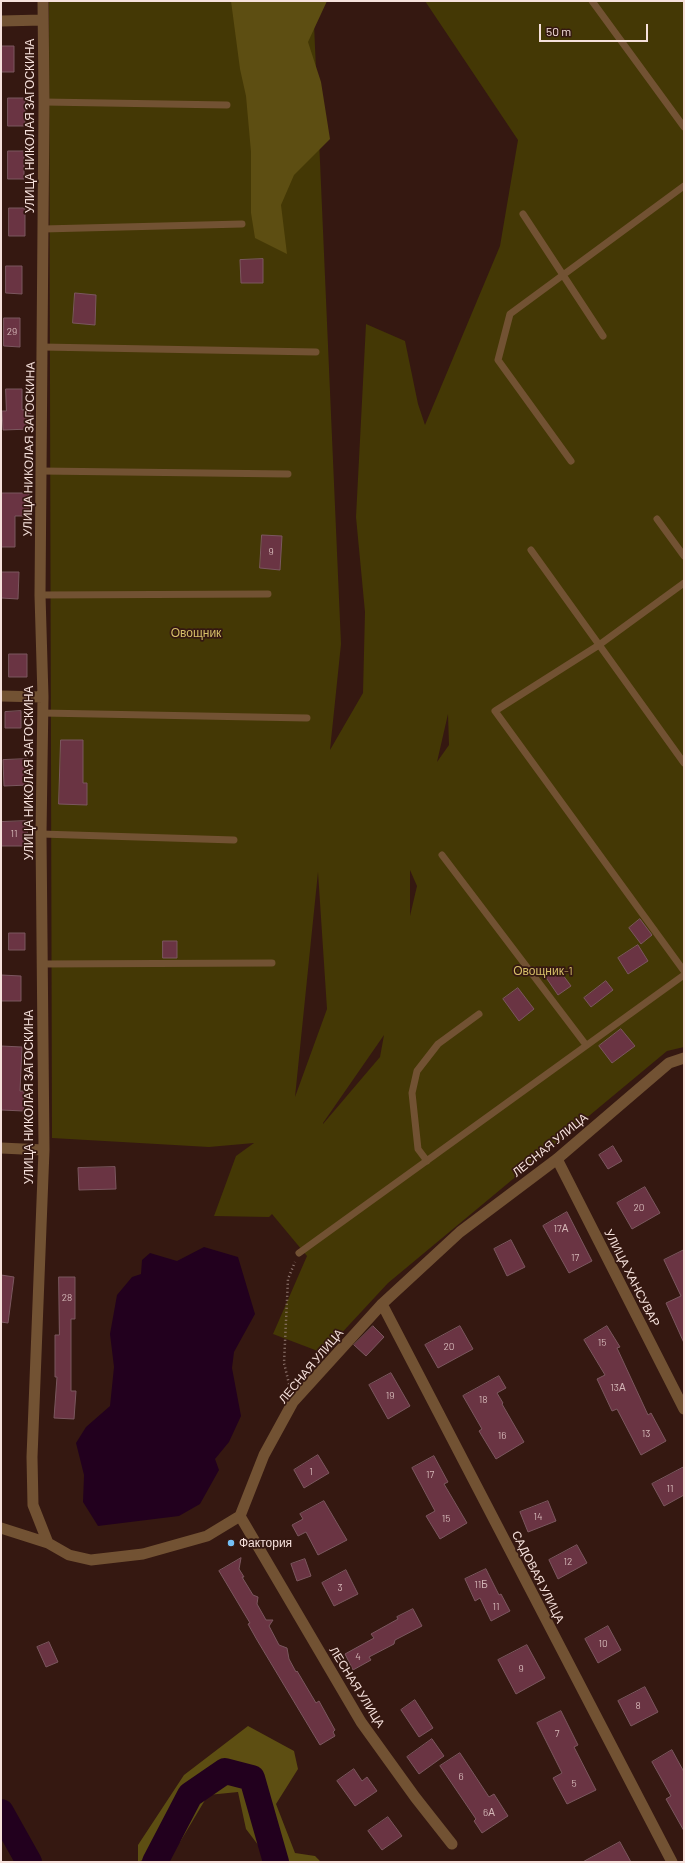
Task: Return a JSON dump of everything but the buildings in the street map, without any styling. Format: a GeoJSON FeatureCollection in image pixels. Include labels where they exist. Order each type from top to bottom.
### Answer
{"type":"FeatureCollection","features":[{"type":"Feature","properties":{"kind":"street","name":"УЛИЦА НИКОЛАЯ ЗАГОСКИНА"},"geometry":{"type":"LineString","coordinates":[[43,1],[44,102],[40,595],[43,697],[41,834],[44,1150],[32,1457],[33,1505],[48,1543]]}},
{"type":"Feature","properties":{"kind":"street"},"geometry":{"type":"LineString","coordinates":[[1,21],[43,20]]}},
{"type":"Feature","properties":{"kind":"street"},"geometry":{"type":"LineString","coordinates":[[1,696],[43,697]]}},
{"type":"Feature","properties":{"kind":"street","name":"ЛЕСНАЯ УЛИЦА"},"geometry":{"type":"LineString","coordinates":[[452,1844],[415,1797],[361,1722],[240,1516],[264,1455],[293,1402],[382,1304],[460,1232],[557,1159],[669,1063],[684,1058]]}},
{"type":"Feature","properties":{"kind":"street"},"geometry":{"type":"LineString","coordinates":[[1,1148],[44,1150]]}},
{"type":"Feature","properties":{"kind":"street","name":"УЛИЦА ХАНСУВАР"},"geometry":{"type":"LineString","coordinates":[[557,1159],[684,1409]]}},
{"type":"Feature","properties":{"kind":"street","name":"САДОВАЯ УЛИЦА"},"geometry":{"type":"LineString","coordinates":[[382,1304],[672,1862]]}},
{"type":"Feature","properties":{"kind":"street"},"geometry":{"type":"LineString","coordinates":[[1,1528],[48,1543],[68,1556],[91,1560],[143,1554],[207,1536],[240,1516]]}},
{"type":"Feature","properties":{"kind":"lane"},"geometry":{"type":"LineString","coordinates":[[592,1],[684,127]]}},
{"type":"Feature","properties":{"kind":"lane"},"geometry":{"type":"LineString","coordinates":[[44,102],[227,105]]}},
{"type":"Feature","properties":{"kind":"lane"},"geometry":{"type":"LineString","coordinates":[[571,461],[498,360],[510,314],[684,186]]}},
{"type":"Feature","properties":{"kind":"lane"},"geometry":{"type":"LineString","coordinates":[[523,214],[603,336]]}},
{"type":"Feature","properties":{"kind":"lane"},"geometry":{"type":"LineString","coordinates":[[43,229],[242,224]]}},
{"type":"Feature","properties":{"kind":"lane"},"geometry":{"type":"LineString","coordinates":[[42,347],[316,352]]}},
{"type":"Feature","properties":{"kind":"lane"},"geometry":{"type":"LineString","coordinates":[[41,472],[288,474]]}},
{"type":"Feature","properties":{"kind":"lane"},"geometry":{"type":"LineString","coordinates":[[657,519],[684,556]]}},
{"type":"Feature","properties":{"kind":"lane"},"geometry":{"type":"LineString","coordinates":[[531,550],[684,763]]}},
{"type":"Feature","properties":{"kind":"lane"},"geometry":{"type":"LineString","coordinates":[[684,583],[599,645],[495,711],[684,971]]}},
{"type":"Feature","properties":{"kind":"lane"},"geometry":{"type":"LineString","coordinates":[[40,595],[268,594]]}},
{"type":"Feature","properties":{"kind":"lane"},"geometry":{"type":"LineString","coordinates":[[42,713],[307,718]]}},
{"type":"Feature","properties":{"kind":"lane"},"geometry":{"type":"LineString","coordinates":[[41,834],[234,840]]}},
{"type":"Feature","properties":{"kind":"lane"},"geometry":{"type":"LineString","coordinates":[[442,855],[586,1045]]}},
{"type":"Feature","properties":{"kind":"lane"},"geometry":{"type":"LineString","coordinates":[[42,964],[272,963]]}},
{"type":"Feature","properties":{"kind":"lane"},"geometry":{"type":"LineString","coordinates":[[299,1253],[586,1045],[684,976]]}},
{"type":"Feature","properties":{"kind":"lane"},"geometry":{"type":"LineString","coordinates":[[427,1161],[418,1149],[412,1093],[417,1071],[438,1044],[479,1014]]}},
{"type":"Feature","properties":{"kind":"path"},"geometry":{"type":"LineString","coordinates":[[293,1402],[284,1363],[288,1279],[299,1253]]}},
{"type":"Feature","properties":{"kind":"green space"},"geometry":{"type":"Polygon","coordinates":[[[49,1],[313,1],[341,644],[330,750],[363,693],[365,612],[356,517],[366,324],[405,341],[418,404],[425,425],[500,246],[518,140],[425,1],[684,1],[684,1047],[667,1051],[388,1283],[323,1353],[273,1334],[307,1256],[272,1214],[269,1217],[214,1216],[236,1156],[254,1143],[209,1147],[52,1138],[49,1]],[[448,714],[437,762],[449,745],[448,714]],[[410,870],[410,916],[417,886],[410,870]],[[318,872],[295,1097],[327,1009],[318,872]],[[384,1035],[323,1123],[380,1057],[384,1035]]]}},
{"type":"Feature","properties":{"kind":"shaded area"},"geometry":{"type":"Polygon","coordinates":[[[231,1],[327,1],[308,42],[321,82],[330,139],[294,175],[281,205],[287,254],[255,238],[251,213],[251,152],[246,96],[240,69],[231,1]]]}},
{"type":"Feature","properties":{"kind":"shaded area"},"geometry":{"type":"Polygon","coordinates":[[[204,1247],[238,1257],[255,1314],[234,1352],[232,1368],[241,1416],[229,1442],[215,1459],[219,1470],[200,1504],[179,1516],[98,1526],[83,1502],[84,1475],[76,1443],[86,1427],[110,1406],[114,1367],[110,1334],[117,1295],[132,1277],[141,1274],[142,1260],[150,1253],[177,1261],[204,1247]]]}},
{"type":"Feature","properties":{"kind":"shaded area"},"geometry":{"type":"Polygon","coordinates":[[[248,1726],[294,1751],[298,1769],[276,1804],[295,1853],[315,1856],[321,1862],[271,1862],[246,1829],[238,1792],[208,1795],[180,1842],[138,1862],[138,1845],[184,1775],[248,1726]]]}},
{"type":"Feature","properties":{"kind":"waterway"},"geometry":{"type":"LineString","coordinates":[[155,1862],[190,1795],[225,1771],[252,1778],[276,1862]]}},
{"type":"Feature","properties":{"kind":"waterway"},"geometry":{"type":"LineString","coordinates":[[1,1812],[29,1862]]}},
{"type":"Feature","properties":{"kind":"place","name":"Фактория"},"geometry":{"type":"Point","coordinates":[231,1543]}},
{"type":"Feature","properties":{"kind":"park label","name":"Овощник"},"geometry":{"type":"Point","coordinates":[196,633]}},
{"type":"Feature","properties":{"kind":"park label","name":"Овощник-1"},"geometry":{"type":"Point","coordinates":[543,971]}}]}
